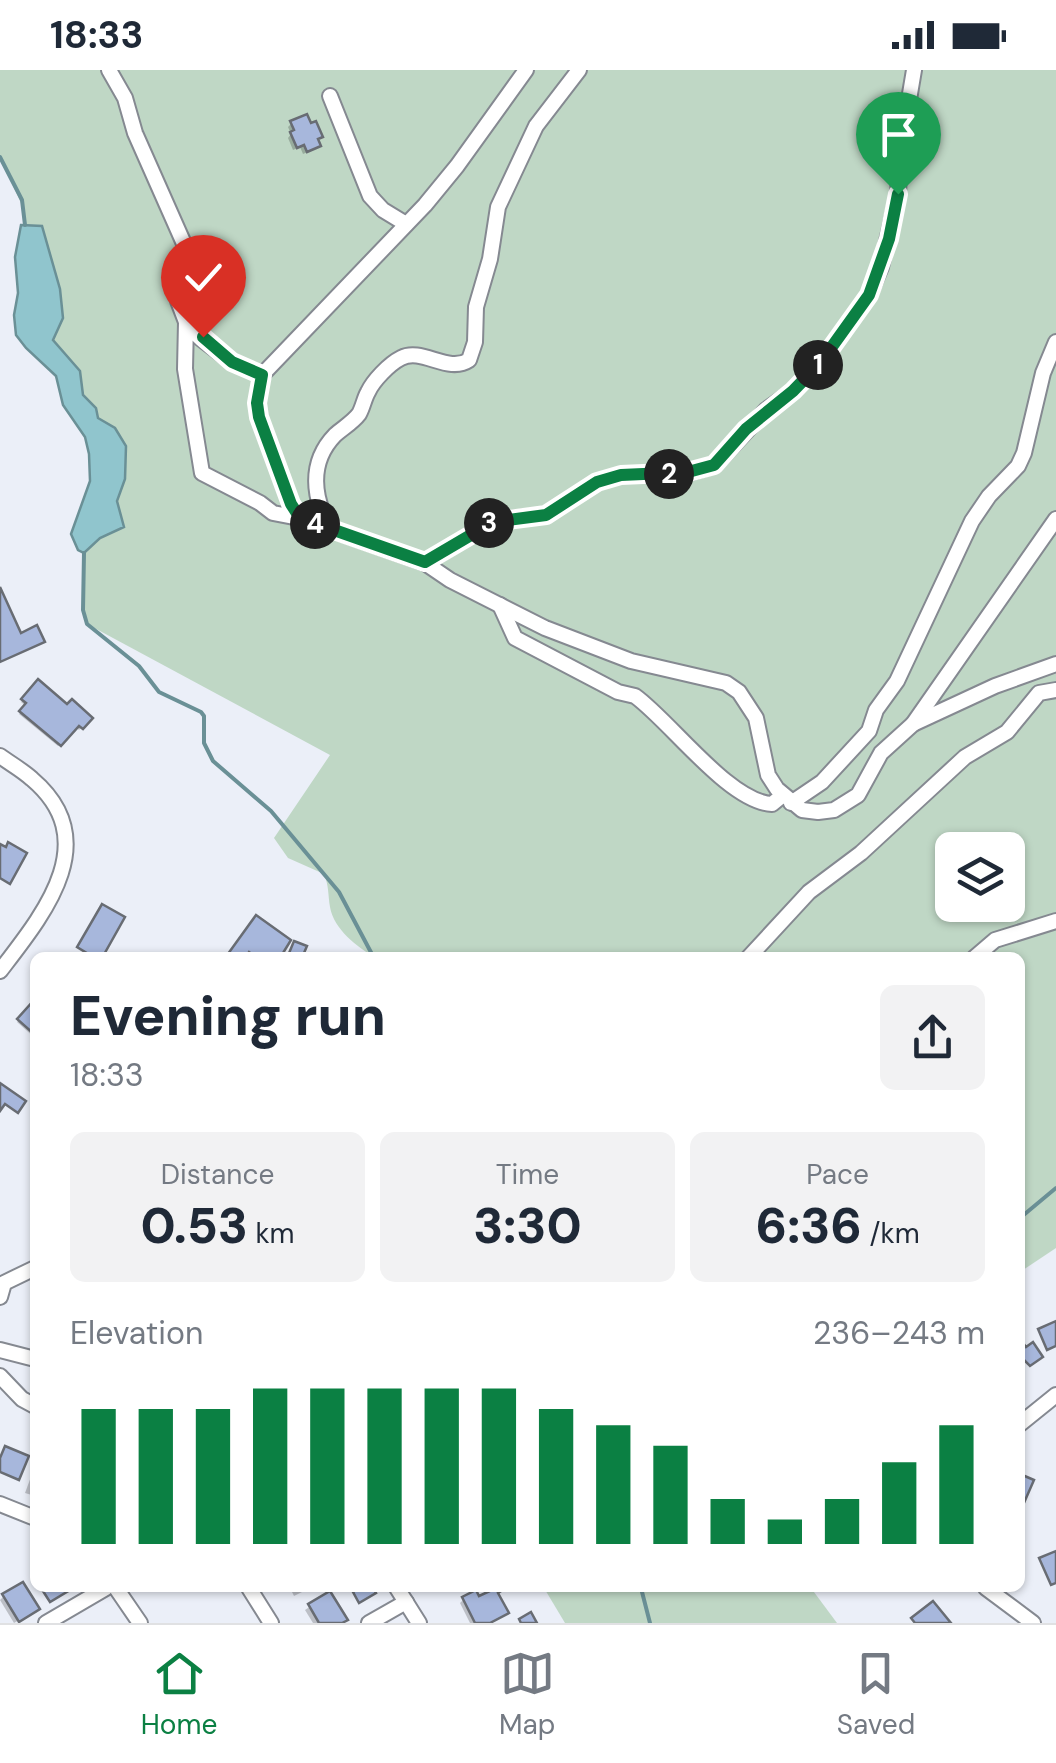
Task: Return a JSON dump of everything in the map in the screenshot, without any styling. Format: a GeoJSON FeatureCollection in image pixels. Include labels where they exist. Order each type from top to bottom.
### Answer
{"type":"FeatureCollection","features":[{"type":"Feature","properties":{"kind":"street"},"geometry":{"type":"LineString","coordinates":[[110,70],[186,246],[178,301],[187,328],[185,369],[202,473],[260,503],[272,514],[300,518],[425,562],[450,580],[545,628],[631,661],[726,683],[739,692],[756,718],[768,775],[787,799],[802,810],[818,812],[848,803],[868,782],[881,754],[912,724],[1056,519]]}},
{"type":"Feature","properties":{"kind":"street"},"geometry":{"type":"LineString","coordinates":[[300,518],[291,504],[259,417],[262,375],[457,166],[526,70]]}},
{"type":"Feature","properties":{"kind":"street"},"geometry":{"type":"LineString","coordinates":[[332,530],[314,489],[329,442],[358,416],[370,386],[400,358],[413,356],[458,365],[469,360],[475,342],[476,307],[490,259],[498,208],[536,126],[579,70]]}},
{"type":"Feature","properties":{"kind":"street"},"geometry":{"type":"LineString","coordinates":[[425,562],[493,522],[546,515],[597,482],[621,475],[688,472],[714,465],[766,410],[793,391],[821,362],[869,295],[880,266],[898,194],[900,152],[914,70]]}},
{"type":"Feature","properties":{"kind":"street"},"geometry":{"type":"LineString","coordinates":[[330,96],[370,196],[383,210],[406,224]]}},
{"type":"Feature","properties":{"kind":"street"},"geometry":{"type":"LineString","coordinates":[[187,328],[232,362],[262,375]]}},
{"type":"Feature","properties":{"kind":"street"},"geometry":{"type":"LineString","coordinates":[[500,606],[514,638],[618,692],[635,696],[724,779],[764,803],[787,799],[822,782],[869,731],[876,710],[897,681],[972,521],[988,496],[1018,466],[1056,342]]}},
{"type":"Feature","properties":{"kind":"street"},"geometry":{"type":"LineString","coordinates":[[912,724],[995,686],[1056,664]]}},
{"type":"Feature","properties":{"kind":"street"},"geometry":{"type":"LineString","coordinates":[[754,952],[809,892],[861,853],[964,758],[1007,732],[1039,693],[1056,690]]}},
{"type":"Feature","properties":{"kind":"street"},"geometry":{"type":"LineString","coordinates":[[0,756],[33,779],[56,806],[66,853],[58,886],[0,970]]}},
{"type":"Feature","properties":{"kind":"street"},"geometry":{"type":"LineString","coordinates":[[981,952],[995,940],[1056,922]]}},
{"type":"Feature","properties":{"kind":"street"},"geometry":{"type":"LineString","coordinates":[[0,1298],[4,1282],[30,1270]]}},
{"type":"Feature","properties":{"kind":"street"},"geometry":{"type":"LineString","coordinates":[[0,1350],[30,1357]]}},
{"type":"Feature","properties":{"kind":"street"},"geometry":{"type":"LineString","coordinates":[[0,1376],[30,1403]]}},
{"type":"Feature","properties":{"kind":"street"},"geometry":{"type":"LineString","coordinates":[[1025,1420],[1056,1395]]}},
{"type":"Feature","properties":{"kind":"street"},"geometry":{"type":"LineString","coordinates":[[0,1504],[30,1516]]}},
{"type":"Feature","properties":{"kind":"street"},"geometry":{"type":"LineString","coordinates":[[46,1623],[99,1592]]}},
{"type":"Feature","properties":{"kind":"street"},"geometry":{"type":"LineString","coordinates":[[119,1592],[140,1623]]}},
{"type":"Feature","properties":{"kind":"street"},"geometry":{"type":"LineString","coordinates":[[251,1592],[270,1623]]}},
{"type":"Feature","properties":{"kind":"street"},"geometry":{"type":"LineString","coordinates":[[399,1592],[419,1623]]}},
{"type":"Feature","properties":{"kind":"street"},"geometry":{"type":"LineString","coordinates":[[991,1592],[1034,1623]]}},
{"type":"Feature","properties":{"kind":"street"},"geometry":{"type":"LineString","coordinates":[[369,1623],[406,1602]]}},
{"type":"Feature","properties":{"kind":"green space"},"geometry":{"type":"Polygon","coordinates":[[[0,70],[1056,70],[1056,1248],[1025,1269],[1025,952],[367,952],[347,937],[332,915],[324,874],[288,858],[274,838],[330,755],[87,624],[82,556],[76,534],[104,466],[57,362],[23,332],[25,212],[0,157],[0,70]]]}},
{"type":"Feature","properties":{"kind":"green space"},"geometry":{"type":"Polygon","coordinates":[[[546,1592],[814,1592],[837,1623],[565,1623],[546,1592]]]}},
{"type":"Feature","properties":{"kind":"water"},"geometry":{"type":"Polygon","coordinates":[[[21,225],[42,226],[60,289],[63,318],[53,340],[80,371],[83,395],[96,408],[98,418],[115,428],[126,446],[125,479],[117,501],[124,527],[100,538],[84,553],[78,550],[71,534],[90,481],[85,437],[63,405],[56,376],[16,335],[15,257],[21,225]]]}},
{"type":"Feature","properties":{"kind":"building"},"geometry":{"type":"Polygon","coordinates":[[[307,114],[311,123],[316,121],[323,137],[318,139],[321,146],[307,152],[304,145],[297,148],[290,121],[307,114]]]}},
{"type":"Feature","properties":{"kind":"building"},"geometry":{"type":"Polygon","coordinates":[[[0,587],[21,633],[37,625],[45,642],[0,662],[0,587]]]}},
{"type":"Feature","properties":{"kind":"building"},"geometry":{"type":"Polygon","coordinates":[[[38,679],[67,704],[72,699],[93,718],[83,729],[79,726],[61,746],[19,711],[26,703],[21,699],[38,679]]]}},
{"type":"Feature","properties":{"kind":"building"},"geometry":{"type":"Polygon","coordinates":[[[8,842],[27,853],[10,884],[0,878],[0,844],[6,847],[8,842]]]}},
{"type":"Feature","properties":{"kind":"building"},"geometry":{"type":"Polygon","coordinates":[[[102,904],[125,917],[105,952],[85,952],[77,947],[102,904]]]}},
{"type":"Feature","properties":{"kind":"building"},"geometry":{"type":"Polygon","coordinates":[[[256,915],[291,940],[284,952],[229,952],[256,915]]]}},
{"type":"Feature","properties":{"kind":"building"},"geometry":{"type":"Polygon","coordinates":[[[294,941],[307,946],[304,952],[289,952],[294,941]]]}},
{"type":"Feature","properties":{"kind":"building"},"geometry":{"type":"Polygon","coordinates":[[[30,1005],[30,1031],[17,1019],[30,1005]]]}},
{"type":"Feature","properties":{"kind":"building"},"geometry":{"type":"Polygon","coordinates":[[[0,1083],[26,1101],[18,1113],[5,1104],[0,1111],[0,1083]]]}},
{"type":"Feature","properties":{"kind":"building"},"geometry":{"type":"Polygon","coordinates":[[[1056,1321],[1056,1346],[1047,1350],[1038,1329],[1056,1321]]]}},
{"type":"Feature","properties":{"kind":"building"},"geometry":{"type":"Polygon","coordinates":[[[1033,1342],[1043,1357],[1030,1366],[1025,1361],[1025,1346],[1033,1342]]]}},
{"type":"Feature","properties":{"kind":"building"},"geometry":{"type":"Polygon","coordinates":[[[5,1446],[29,1456],[19,1480],[0,1472],[5,1446]]]}},
{"type":"Feature","properties":{"kind":"building"},"geometry":{"type":"Polygon","coordinates":[[[1025,1476],[1034,1480],[1025,1501],[1025,1476]]]}},
{"type":"Feature","properties":{"kind":"building"},"geometry":{"type":"Polygon","coordinates":[[[1056,1551],[1056,1583],[1051,1585],[1039,1558],[1056,1551]]]}},
{"type":"Feature","properties":{"kind":"building"},"geometry":{"type":"Polygon","coordinates":[[[23,1582],[40,1609],[19,1622],[2,1594],[23,1582]]]}},
{"type":"Feature","properties":{"kind":"building"},"geometry":{"type":"Polygon","coordinates":[[[44,1592],[67,1592],[50,1602],[44,1592]]]}},
{"type":"Feature","properties":{"kind":"building"},"geometry":{"type":"Polygon","coordinates":[[[331,1592],[348,1620],[319,1623],[308,1604],[331,1592]]]}},
{"type":"Feature","properties":{"kind":"building"},"geometry":{"type":"Polygon","coordinates":[[[353,1592],[375,1592],[376,1593],[359,1603],[353,1592]]]}},
{"type":"Feature","properties":{"kind":"building"},"geometry":{"type":"Polygon","coordinates":[[[472,1592],[479,1596],[500,1592],[509,1613],[490,1623],[475,1623],[462,1597],[472,1592]]]}},
{"type":"Feature","properties":{"kind":"building"},"geometry":{"type":"Polygon","coordinates":[[[933,1601],[951,1623],[915,1623],[911,1618],[933,1601]]]}},
{"type":"Feature","properties":{"kind":"building"},"geometry":{"type":"Polygon","coordinates":[[[531,1612],[537,1623],[521,1623],[519,1619],[531,1612]]]}},
{"type":"Feature","properties":{"kind":"waterway"},"geometry":{"type":"LineString","coordinates":[[0,157],[22,200],[25,225]]}},
{"type":"Feature","properties":{"kind":"waterway"},"geometry":{"type":"LineString","coordinates":[[84,553],[83,610],[87,624],[139,666],[159,692],[201,712],[204,743],[213,761],[271,811],[339,892],[371,952]]}},
{"type":"Feature","properties":{"kind":"waterway"},"geometry":{"type":"LineString","coordinates":[[1025,1214],[1056,1188]]}},
{"type":"Feature","properties":{"kind":"waterway"},"geometry":{"type":"LineString","coordinates":[[642,1592],[650,1623]]}},
{"type":"Feature","properties":{"kind":"route"},"geometry":{"type":"LineString","coordinates":[[203,337],[232,362],[262,375],[258,386],[259,417],[291,504],[300,518],[425,562],[493,522],[546,515],[597,482],[621,475],[688,472],[714,465],[736,445],[746,429],[821,362],[869,295],[889,239],[898,194]]}}]}
